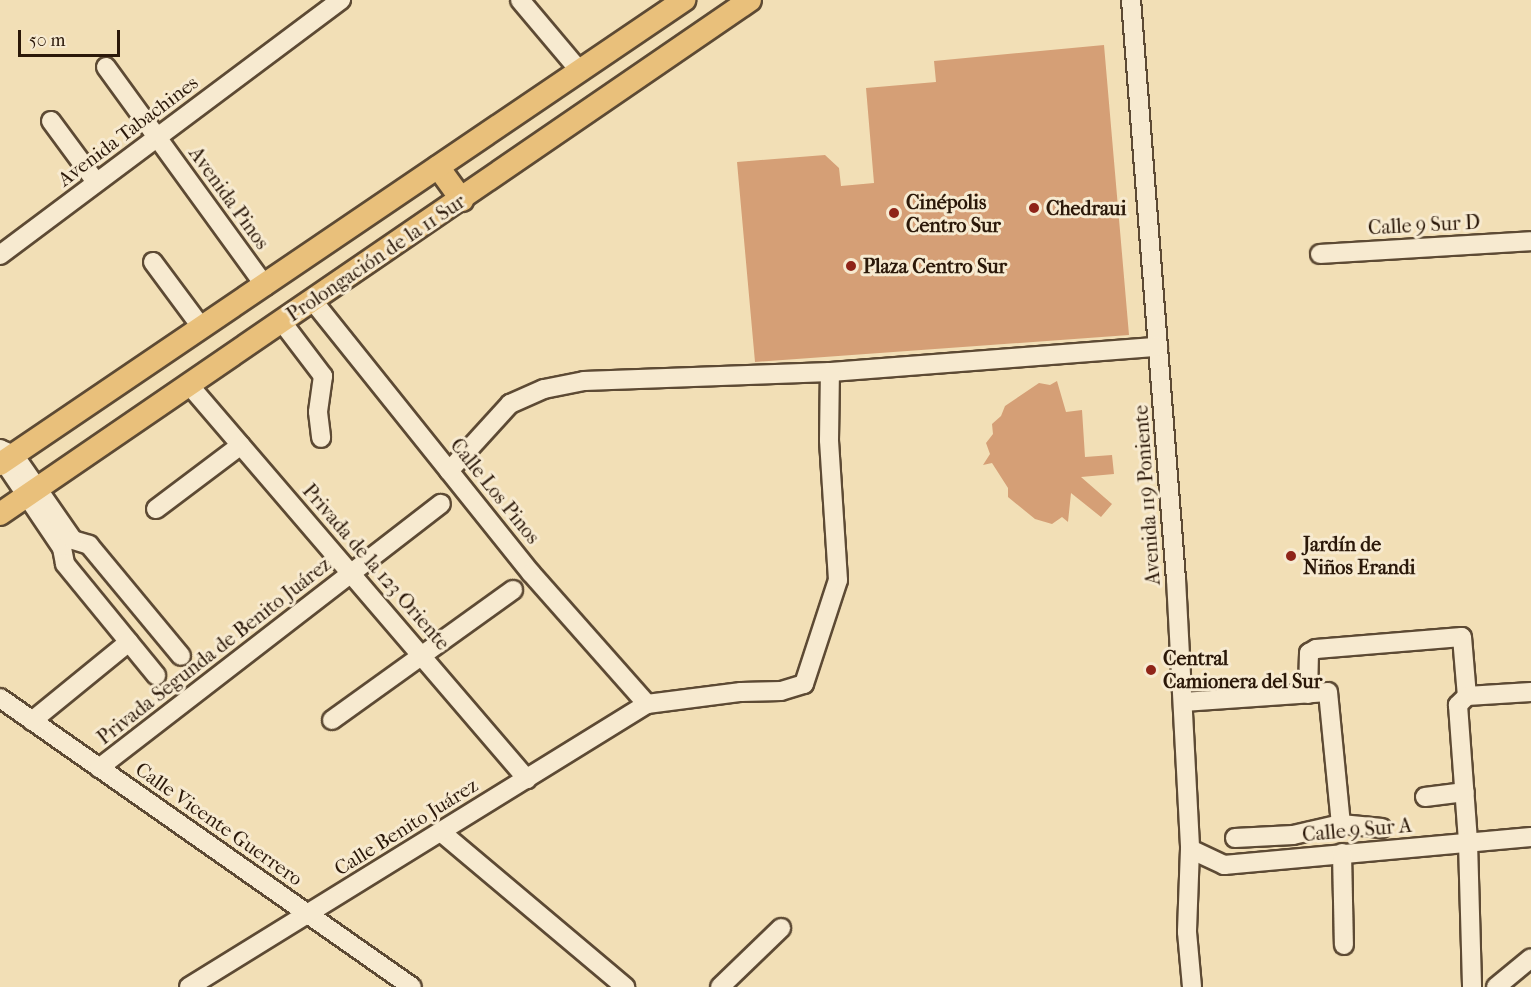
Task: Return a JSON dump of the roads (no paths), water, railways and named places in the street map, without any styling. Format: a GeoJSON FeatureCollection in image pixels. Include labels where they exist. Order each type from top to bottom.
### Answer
{"type":"FeatureCollection","features":[{"type":"Feature","properties":{"kind":"main road","name":"Prolongación de la 11 Sur"},"geometry":{"type":"LineString","coordinates":[[4,456],[265,286],[684,0]]}},
{"type":"Feature","properties":{"kind":"main road","name":"Prolongación de la 11 Sur"},"geometry":{"type":"LineString","coordinates":[[0,514],[462,200],[750,0]]}},
{"type":"Feature","properties":{"kind":"main road"},"geometry":{"type":"LineString","coordinates":[[438,167],[462,200]]}},
{"type":"Feature","properties":{"kind":"street","name":"Avenida Tabachines"},"geometry":{"type":"LineString","coordinates":[[0,255],[341,0]]}},
{"type":"Feature","properties":{"kind":"street"},"geometry":{"type":"LineString","coordinates":[[520,0],[579,70]]}},
{"type":"Feature","properties":{"kind":"street","name":"Avenida 119 Poniente"},"geometry":{"type":"LineString","coordinates":[[1131,0],[1183,702],[1190,849],[1186,932],[1192,987]]}},
{"type":"Feature","properties":{"kind":"street","name":"Avenida Pinos"},"geometry":{"type":"LineString","coordinates":[[106,67],[265,286]]}},
{"type":"Feature","properties":{"kind":"street"},"geometry":{"type":"LineString","coordinates":[[51,121],[96,183]]}},
{"type":"Feature","properties":{"kind":"street","name":"Calle 9 Sur D"},"geometry":{"type":"LineString","coordinates":[[1320,254],[1531,241]]}},
{"type":"Feature","properties":{"kind":"street"},"geometry":{"type":"LineString","coordinates":[[153,262],[202,328]]}},
{"type":"Feature","properties":{"kind":"street","name":"Calle Los Pinos"},"geometry":{"type":"LineString","coordinates":[[313,301],[531,573],[647,705]]}},
{"type":"Feature","properties":{"kind":"street"},"geometry":{"type":"LineString","coordinates":[[282,322],[323,376],[318,412],[321,438]]}},
{"type":"Feature","properties":{"kind":"street"},"geometry":{"type":"LineString","coordinates":[[449,471],[510,404],[544,389],[633,376],[830,372],[1158,347]]}},
{"type":"Feature","properties":{"kind":"street"},"geometry":{"type":"LineString","coordinates":[[647,705],[741,692],[781,691],[804,684],[838,580],[829,440],[830,372]]}},
{"type":"Feature","properties":{"kind":"street","name":"Privada de la 123 Oriente"},"geometry":{"type":"LineString","coordinates":[[190,386],[527,779]]}},
{"type":"Feature","properties":{"kind":"street"},"geometry":{"type":"LineString","coordinates":[[156,509],[241,445]]}},
{"type":"Feature","properties":{"kind":"street"},"geometry":{"type":"LineString","coordinates":[[4,456],[33,493],[67,544],[65,564],[156,675]]}},
{"type":"Feature","properties":{"kind":"street","name":"Privada Segunda de Benito Juárez"},"geometry":{"type":"LineString","coordinates":[[99,768],[441,504]]}},
{"type":"Feature","properties":{"kind":"street"},"geometry":{"type":"LineString","coordinates":[[67,544],[89,545],[180,656]]}},
{"type":"Feature","properties":{"kind":"street"},"geometry":{"type":"LineString","coordinates":[[332,720],[513,590]]}},
{"type":"Feature","properties":{"kind":"street"},"geometry":{"type":"LineString","coordinates":[[1308,694],[1309,653],[1316,649],[1462,637],[1467,696]]}},
{"type":"Feature","properties":{"kind":"street"},"geometry":{"type":"LineString","coordinates":[[32,721],[129,642]]}},
{"type":"Feature","properties":{"kind":"street"},"geometry":{"type":"LineString","coordinates":[[1183,702],[1328,692],[1341,824]]}},
{"type":"Feature","properties":{"kind":"street"},"geometry":{"type":"LineString","coordinates":[[1472,987],[1468,842],[1458,705],[1467,696],[1531,692]]}},
{"type":"Feature","properties":{"kind":"street","name":"Calle Vicente Guerrero"},"geometry":{"type":"LineString","coordinates":[[0,698],[412,987]]}},
{"type":"Feature","properties":{"kind":"street","name":"Calle Benito Juárez"},"geometry":{"type":"LineString","coordinates":[[189,987],[310,916],[647,705]]}},
{"type":"Feature","properties":{"kind":"street"},"geometry":{"type":"LineString","coordinates":[[1425,797],[1465,792]]}},
{"type":"Feature","properties":{"kind":"street"},"geometry":{"type":"LineString","coordinates":[[1235,838],[1293,835],[1341,824],[1382,828]]}},
{"type":"Feature","properties":{"kind":"street"},"geometry":{"type":"LineString","coordinates":[[441,832],[625,987]]}},
{"type":"Feature","properties":{"kind":"street","name":"Calle 9 Sur A"},"geometry":{"type":"LineString","coordinates":[[1190,849],[1224,865],[1531,837]]}},
{"type":"Feature","properties":{"kind":"street"},"geometry":{"type":"LineString","coordinates":[[1342,853],[1344,945]]}},
{"type":"Feature","properties":{"kind":"street"},"geometry":{"type":"LineString","coordinates":[[720,987],[781,928]]}},
{"type":"Feature","properties":{"kind":"street"},"geometry":{"type":"LineString","coordinates":[[1496,987],[1531,958]]}},
{"type":"Feature","properties":{"kind":"place","name":"Chedraui"},"geometry":{"type":"Point","coordinates":[1034,208]}},
{"type":"Feature","properties":{"kind":"place","name":"Cinépolis Centro Sur"},"geometry":{"type":"Point","coordinates":[894,213]}},
{"type":"Feature","properties":{"kind":"place","name":"Plaza Centro Sur"},"geometry":{"type":"Point","coordinates":[851,266]}},
{"type":"Feature","properties":{"kind":"place","name":"Jardín de Niños Erandi"},"geometry":{"type":"Point","coordinates":[1291,556]}},
{"type":"Feature","properties":{"kind":"place","name":"Central Camionera del Sur"},"geometry":{"type":"Point","coordinates":[1151,670]}}]}
